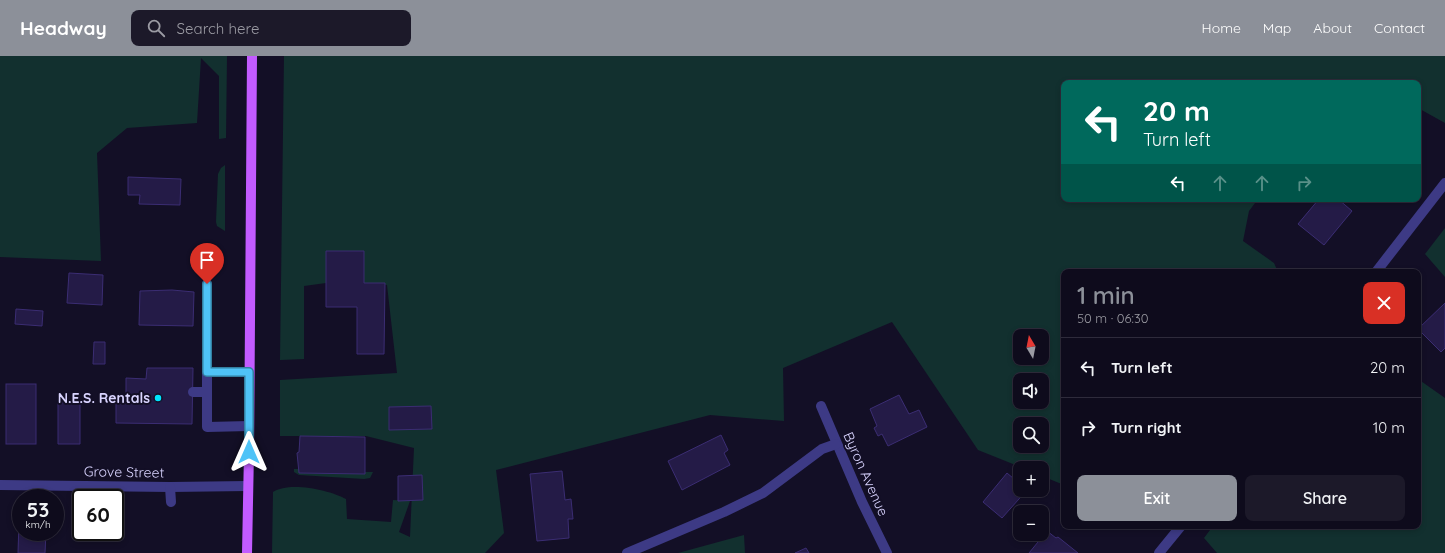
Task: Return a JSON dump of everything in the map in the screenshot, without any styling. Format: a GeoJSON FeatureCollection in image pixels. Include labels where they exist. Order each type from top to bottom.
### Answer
{"type":"FeatureCollection","features":[{"type":"Feature","properties":{"kind":"main road"},"geometry":{"type":"LineString","coordinates":[[247,553],[252,56]]}},
{"type":"Feature","properties":{"kind":"street"},"geometry":{"type":"LineString","coordinates":[[1378,269],[1445,183]]}},
{"type":"Feature","properties":{"kind":"street"},"geometry":{"type":"LineString","coordinates":[[207,284],[207,427],[249,426]]}},
{"type":"Feature","properties":{"kind":"street"},"geometry":{"type":"LineString","coordinates":[[207,372],[249,372]]}},
{"type":"Feature","properties":{"kind":"street"},"geometry":{"type":"LineString","coordinates":[[193,392],[207,392]]}},
{"type":"Feature","properties":{"kind":"street","name":"Byron Avenue"},"geometry":{"type":"LineString","coordinates":[[821,406],[862,502],[887,553]]}},
{"type":"Feature","properties":{"kind":"street"},"geometry":{"type":"LineString","coordinates":[[627,553],[724,512],[763,493],[822,449],[836,444]]}},
{"type":"Feature","properties":{"kind":"street","name":"Grove Street"},"geometry":{"type":"LineString","coordinates":[[0,484],[170,487],[248,486]]}},
{"type":"Feature","properties":{"kind":"street"},"geometry":{"type":"LineString","coordinates":[[170,487],[171,502]]}},
{"type":"Feature","properties":{"kind":"street"},"geometry":{"type":"LineString","coordinates":[[1159,553],[1178,529]]}},
{"type":"Feature","properties":{"kind":"green space"},"geometry":{"type":"Polygon","coordinates":[[[0,56],[227,56],[226,138],[219,139],[219,76],[201,58],[197,123],[127,128],[97,153],[101,261],[0,257],[0,56]]]}},
{"type":"Feature","properties":{"kind":"green space"},"geometry":{"type":"Polygon","coordinates":[[[284,56],[1445,56],[1445,123],[1421,110],[1421,80],[1061,80],[1061,202],[1256,202],[1249,211],[1243,241],[1274,263],[1277,269],[1061,269],[1061,484],[1049,479],[1049,461],[1013,461],[1013,464],[978,450],[892,322],[783,368],[784,421],[710,415],[496,470],[504,533],[485,553],[272,553],[273,492],[289,487],[320,490],[346,499],[347,519],[391,522],[393,500],[410,501],[399,532],[410,537],[414,448],[366,436],[280,436],[280,380],[397,373],[387,285],[364,283],[364,251],[326,252],[326,283],[304,286],[304,359],[280,360],[284,56]]]}},
{"type":"Feature","properties":{"kind":"green space"},"geometry":{"type":"Polygon","coordinates":[[[225,165],[225,231],[217,226],[216,222],[218,174],[221,168],[225,165]]]}},
{"type":"Feature","properties":{"kind":"green space"},"geometry":{"type":"Polygon","coordinates":[[[1445,228],[1445,277],[1425,254],[1445,228]]]}},
{"type":"Feature","properties":{"kind":"green space"},"geometry":{"type":"Polygon","coordinates":[[[1421,381],[1445,398],[1445,553],[1217,553],[1204,538],[1211,529],[1421,529],[1421,381]]]}},
{"type":"Feature","properties":{"kind":"green space"},"geometry":{"type":"Polygon","coordinates":[[[294,469],[299,469],[299,473],[365,474],[365,472],[373,472],[370,478],[364,479],[299,475],[294,472],[294,469]]]}},
{"type":"Feature","properties":{"kind":"green space"},"geometry":{"type":"Polygon","coordinates":[[[744,535],[745,553],[678,553],[744,535]]]}},
{"type":"Feature","properties":{"kind":"building"},"geometry":{"type":"Polygon","coordinates":[[[128,177],[181,179],[180,205],[139,204],[140,195],[128,195],[128,177]]]}},
{"type":"Feature","properties":{"kind":"building"},"geometry":{"type":"Polygon","coordinates":[[[1316,202],[1342,202],[1352,211],[1324,245],[1298,224],[1316,202]]]}},
{"type":"Feature","properties":{"kind":"building"},"geometry":{"type":"Polygon","coordinates":[[[326,251],[364,251],[364,283],[385,283],[384,354],[357,354],[357,307],[326,307],[326,251]]]}},
{"type":"Feature","properties":{"kind":"building"},"geometry":{"type":"Polygon","coordinates":[[[69,273],[103,275],[102,305],[67,303],[69,273]]]}},
{"type":"Feature","properties":{"kind":"building"},"geometry":{"type":"Polygon","coordinates":[[[172,290],[194,292],[193,326],[139,325],[140,291],[172,290]]]}},
{"type":"Feature","properties":{"kind":"building"},"geometry":{"type":"Polygon","coordinates":[[[1445,303],[1445,348],[1441,352],[1421,332],[1421,326],[1445,303]]]}},
{"type":"Feature","properties":{"kind":"building"},"geometry":{"type":"Polygon","coordinates":[[[16,309],[43,311],[42,326],[15,324],[16,309]]]}},
{"type":"Feature","properties":{"kind":"building"},"geometry":{"type":"Polygon","coordinates":[[[94,342],[105,342],[105,364],[93,364],[94,342]]]}},
{"type":"Feature","properties":{"kind":"building"},"geometry":{"type":"Polygon","coordinates":[[[147,368],[193,368],[192,424],[116,423],[116,398],[126,398],[126,378],[146,379],[147,368]]]}},
{"type":"Feature","properties":{"kind":"building"},"geometry":{"type":"Polygon","coordinates":[[[6,384],[36,384],[36,444],[6,444],[6,384]]]}},
{"type":"Feature","properties":{"kind":"building"},"geometry":{"type":"Polygon","coordinates":[[[899,395],[909,414],[919,410],[927,427],[888,446],[882,434],[878,436],[874,428],[877,426],[870,409],[899,395]]]}},
{"type":"Feature","properties":{"kind":"building"},"geometry":{"type":"Polygon","coordinates":[[[80,402],[80,444],[58,444],[58,403],[80,402]]]}},
{"type":"Feature","properties":{"kind":"building"},"geometry":{"type":"Polygon","coordinates":[[[431,406],[432,429],[389,430],[389,407],[431,406]]]}},
{"type":"Feature","properties":{"kind":"building"},"geometry":{"type":"Polygon","coordinates":[[[721,435],[728,450],[724,453],[730,465],[682,490],[668,461],[721,435]]]}},
{"type":"Feature","properties":{"kind":"building"},"geometry":{"type":"Polygon","coordinates":[[[300,436],[365,437],[365,474],[299,473],[297,453],[299,452],[300,436]]]}},
{"type":"Feature","properties":{"kind":"building"},"geometry":{"type":"Polygon","coordinates":[[[562,471],[565,500],[571,499],[573,519],[568,519],[569,538],[537,541],[530,474],[562,471]]]}},
{"type":"Feature","properties":{"kind":"building"},"geometry":{"type":"Polygon","coordinates":[[[1007,473],[1013,478],[1013,497],[1021,497],[1002,518],[983,502],[1007,473]]]}},
{"type":"Feature","properties":{"kind":"building"},"geometry":{"type":"Polygon","coordinates":[[[422,475],[423,500],[398,501],[398,476],[422,475]]]}},
{"type":"Feature","properties":{"kind":"building"},"geometry":{"type":"Polygon","coordinates":[[[1049,533],[1056,538],[1058,537],[1078,553],[1029,553],[1039,541],[1049,541],[1049,533]]]}},
{"type":"Feature","properties":{"kind":"building"},"geometry":{"type":"Polygon","coordinates":[[[18,541],[46,541],[45,553],[18,553],[18,541]]]}},
{"type":"Feature","properties":{"kind":"building"},"geometry":{"type":"Polygon","coordinates":[[[806,548],[809,553],[795,553],[806,548]]]}},
{"type":"Feature","properties":{"kind":"place","name":"N.E.S. Rentals"},"geometry":{"type":"Point","coordinates":[158,398]}},
{"type":"Feature","properties":{"kind":"route"},"geometry":{"type":"LineString","coordinates":[[207,284],[207,372],[249,372],[249,452]]}}]}
